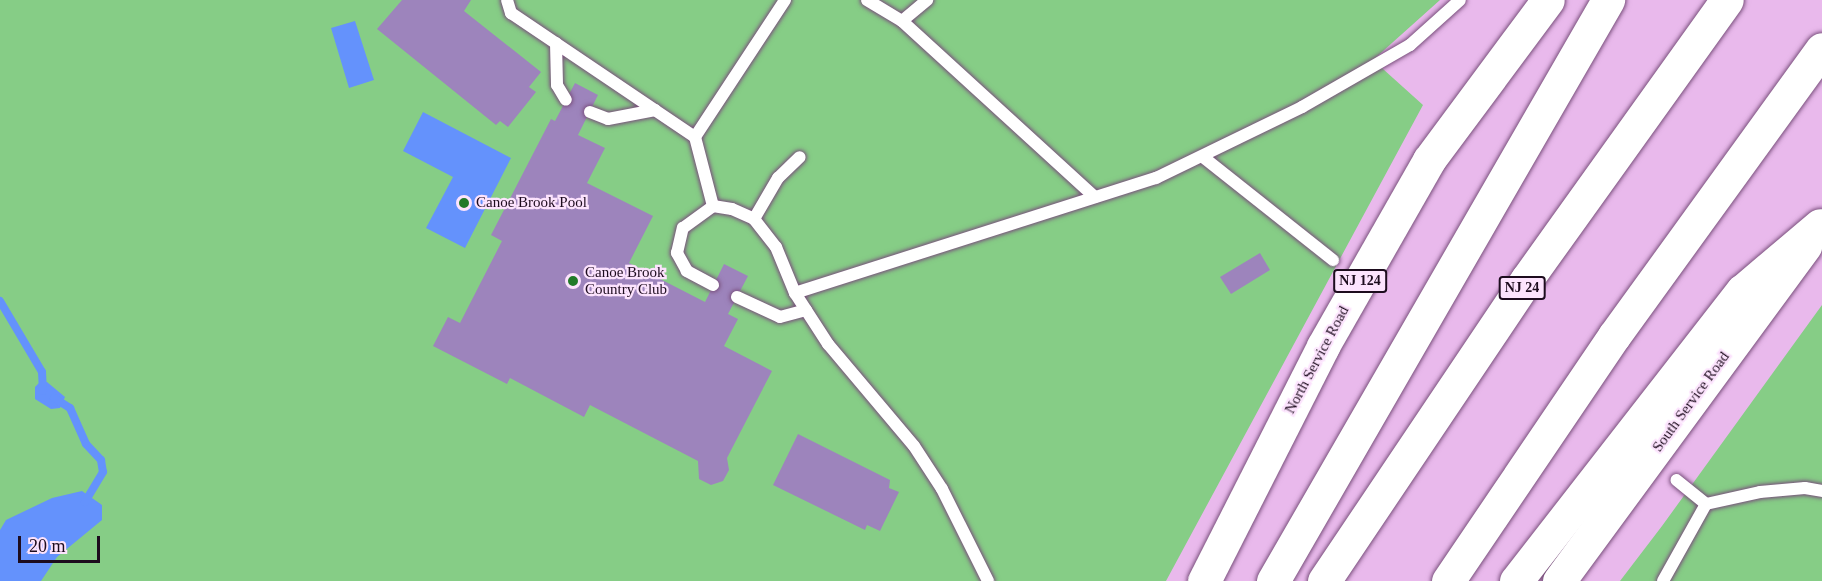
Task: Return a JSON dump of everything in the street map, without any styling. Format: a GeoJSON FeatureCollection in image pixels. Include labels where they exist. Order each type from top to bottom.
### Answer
{"type":"FeatureCollection","features":[{"type":"Feature","properties":{"kind":"main road","name":"North Service Road"},"geometry":{"type":"LineString","coordinates":[[1204,581],[1323,346],[1429,160],[1548,0]]}},
{"type":"Feature","properties":{"kind":"main road"},"geometry":{"type":"LineString","coordinates":[[1273,581],[1608,0]]}},
{"type":"Feature","properties":{"kind":"main road","name":"NJ 24"},"geometry":{"type":"LineString","coordinates":[[1324,581],[1527,279],[1727,0]]}},
{"type":"Feature","properties":{"kind":"main road"},"geometry":{"type":"LineString","coordinates":[[1448,581],[1607,346],[1822,49]]}},
{"type":"Feature","properties":{"kind":"main road"},"geometry":{"type":"LineString","coordinates":[[1516,581],[1742,291],[1821,224]]}},
{"type":"Feature","properties":{"kind":"main road","name":"South Service Road"},"geometry":{"type":"LineString","coordinates":[[1559,581],[1821,224]]}},
{"type":"Feature","properties":{"kind":"lane"},"geometry":{"type":"LineString","coordinates":[[507,0],[511,13],[695,137],[713,206]]}},
{"type":"Feature","properties":{"kind":"lane"},"geometry":{"type":"LineString","coordinates":[[695,137],[785,0]]}},
{"type":"Feature","properties":{"kind":"lane"},"geometry":{"type":"LineString","coordinates":[[867,0],[902,21],[1095,197]]}},
{"type":"Feature","properties":{"kind":"lane"},"geometry":{"type":"LineString","coordinates":[[902,21],[927,0]]}},
{"type":"Feature","properties":{"kind":"lane"},"geometry":{"type":"LineString","coordinates":[[795,293],[1156,178],[1302,107],[1410,45],[1460,0]]}},
{"type":"Feature","properties":{"kind":"lane"},"geometry":{"type":"LineString","coordinates":[[556,43],[557,86],[566,100]]}},
{"type":"Feature","properties":{"kind":"lane"},"geometry":{"type":"LineString","coordinates":[[590,112],[608,119],[655,110]]}},
{"type":"Feature","properties":{"kind":"lane"},"geometry":{"type":"LineString","coordinates":[[754,219],[778,178],[800,157]]}},
{"type":"Feature","properties":{"kind":"lane"},"geometry":{"type":"LineString","coordinates":[[1203,157],[1333,260]]}},
{"type":"Feature","properties":{"kind":"lane"},"geometry":{"type":"LineString","coordinates":[[713,285],[687,271],[677,253],[683,228],[713,206],[732,209],[754,219],[776,247],[795,293],[806,310],[850,374],[914,446],[942,489],[988,581]]}},
{"type":"Feature","properties":{"kind":"lane"},"geometry":{"type":"LineString","coordinates":[[737,297],[780,317],[806,310]]}},
{"type":"Feature","properties":{"kind":"lane"},"geometry":{"type":"LineString","coordinates":[[1676,480],[1706,504]]}},
{"type":"Feature","properties":{"kind":"lane"},"geometry":{"type":"LineString","coordinates":[[1663,581],[1706,504],[1760,492],[1805,488],[1822,491]]}},
{"type":"Feature","properties":{"kind":"green space"},"geometry":{"type":"Polygon","coordinates":[[[0,0],[1440,0],[1373,60],[1423,105],[1166,581],[0,581],[0,0]]]}},
{"type":"Feature","properties":{"kind":"green space"},"geometry":{"type":"Polygon","coordinates":[[[1822,305],[1822,581],[1620,581],[1662,526],[1822,305]]]}},
{"type":"Feature","properties":{"kind":"water"},"geometry":{"type":"Polygon","coordinates":[[[355,21],[374,80],[349,88],[331,28],[355,21]]]}},
{"type":"Feature","properties":{"kind":"water","name":"Canoe Brook Pool"},"geometry":{"type":"Polygon","coordinates":[[[423,112],[511,158],[465,248],[426,228],[453,177],[403,151],[423,112]]]}},
{"type":"Feature","properties":{"kind":"water"},"geometry":{"type":"Polygon","coordinates":[[[40,382],[47,382],[65,397],[60,408],[51,409],[35,399],[35,387],[40,382]]]}},
{"type":"Feature","properties":{"kind":"water"},"geometry":{"type":"Polygon","coordinates":[[[82,491],[102,505],[102,520],[57,557],[41,581],[0,581],[0,530],[6,520],[52,498],[82,491]]]}},
{"type":"Feature","properties":{"kind":"building"},"geometry":{"type":"Polygon","coordinates":[[[402,0],[471,0],[464,11],[541,72],[529,87],[536,92],[508,127],[500,121],[496,125],[377,29],[402,0]]]}},
{"type":"Feature","properties":{"kind":"building","name":"Canoe Brook Country Club"},"geometry":{"type":"Polygon","coordinates":[[[575,83],[598,95],[578,135],[605,148],[587,183],[653,216],[629,263],[705,302],[724,264],[748,276],[728,314],[738,319],[724,346],[772,371],[727,458],[729,470],[723,481],[711,485],[699,479],[698,461],[590,405],[584,417],[510,378],[507,384],[433,346],[448,317],[460,323],[502,241],[491,235],[551,119],[555,121],[575,83]]]}},
{"type":"Feature","properties":{"kind":"building"},"geometry":{"type":"Polygon","coordinates":[[[1260,253],[1270,270],[1231,294],[1220,277],[1260,253]]]}},
{"type":"Feature","properties":{"kind":"building"},"geometry":{"type":"Polygon","coordinates":[[[798,434],[890,480],[889,488],[899,492],[880,531],[867,525],[865,530],[773,485],[798,434]]]}},
{"type":"Feature","properties":{"kind":"waterway"},"geometry":{"type":"LineString","coordinates":[[0,301],[42,372],[43,391]]}},
{"type":"Feature","properties":{"kind":"waterway"},"geometry":{"type":"LineString","coordinates":[[54,398],[70,408],[86,444],[101,460],[103,472],[85,502]]}},
{"type":"Feature","properties":{"kind":"place","name":"Canoe Brook Pool"},"geometry":{"type":"Point","coordinates":[464,203]}},
{"type":"Feature","properties":{"kind":"place","name":"Canoe Brook Country Club"},"geometry":{"type":"Point","coordinates":[573,281]}}]}
